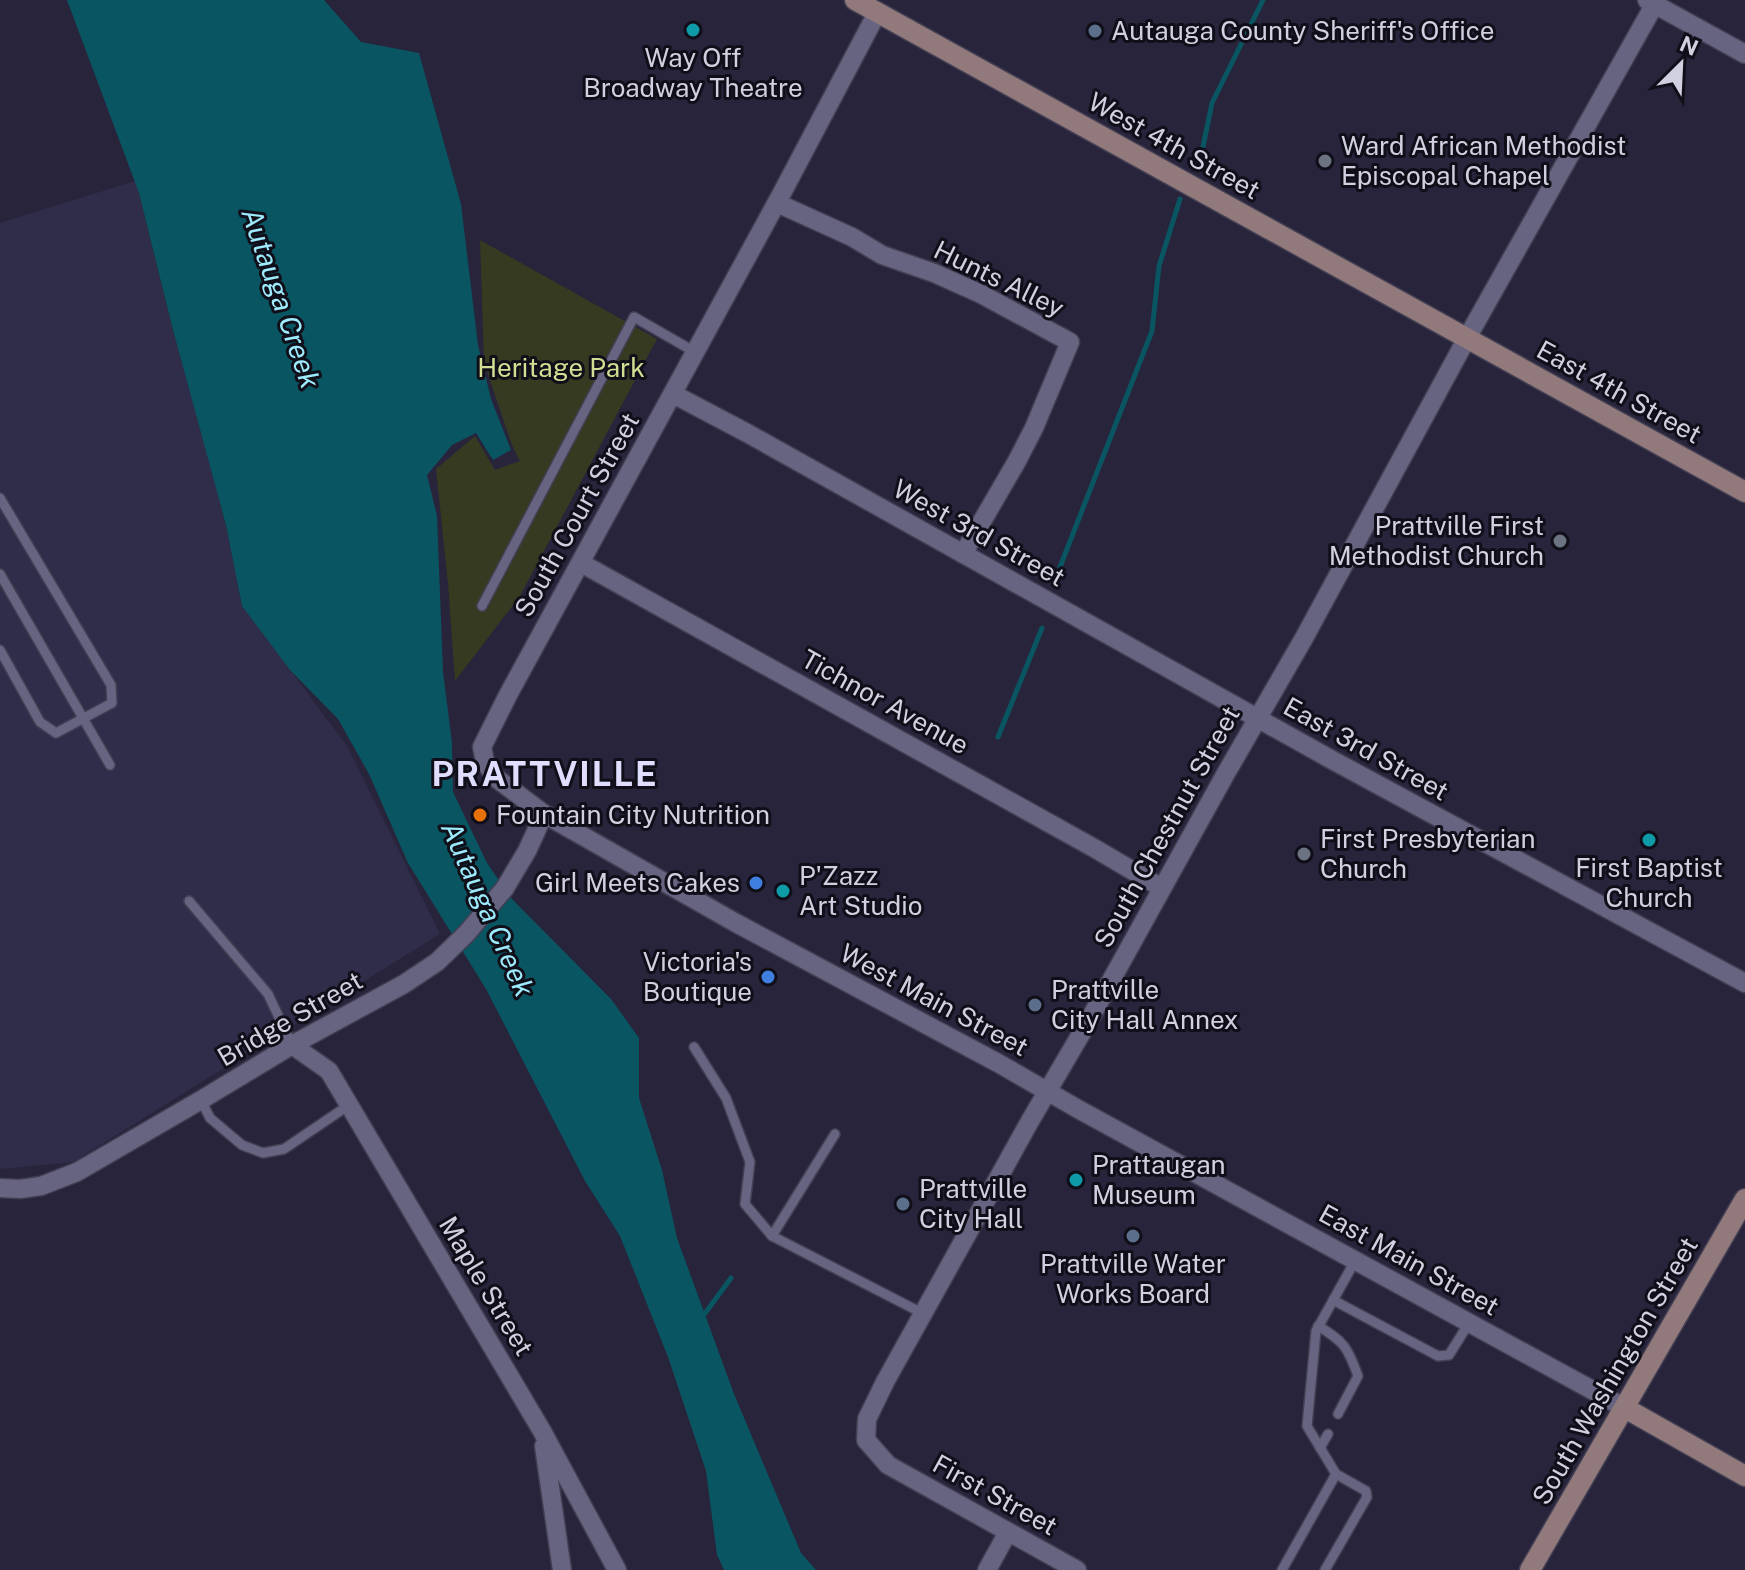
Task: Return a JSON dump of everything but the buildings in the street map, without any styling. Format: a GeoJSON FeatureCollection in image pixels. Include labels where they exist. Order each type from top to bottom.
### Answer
{"type":"FeatureCollection","features":[{"type":"Feature","properties":{"kind":"main road","name":"West 4th Street"},"geometry":{"type":"LineString","coordinates":[[855,0],[881,7],[1024,92],[1467,338]]}},
{"type":"Feature","properties":{"kind":"main road","name":"East 4th Street"},"geometry":{"type":"LineString","coordinates":[[1467,338],[1745,492]]}},
{"type":"Feature","properties":{"kind":"main road","name":"South Washington Street"},"geometry":{"type":"LineString","coordinates":[[1530,1570],[1745,1199]]}},
{"type":"Feature","properties":{"kind":"main road","name":"East Main Street"},"geometry":{"type":"LineString","coordinates":[[1625,1408],[1745,1476]]}},
{"type":"Feature","properties":{"kind":"street"},"geometry":{"type":"LineString","coordinates":[[1653,1],[1745,54]]}},
{"type":"Feature","properties":{"kind":"street","name":"South Chestnut Street"},"geometry":{"type":"LineString","coordinates":[[888,1465],[866,1440],[867,1419],[1258,719],[1653,1]]}},
{"type":"Feature","properties":{"kind":"street","name":"South Court Street"},"geometry":{"type":"LineString","coordinates":[[544,814],[496,778],[485,762],[482,747],[881,7]]}},
{"type":"Feature","properties":{"kind":"street","name":"Hunts Alley"},"geometry":{"type":"LineString","coordinates":[[777,203],[852,237],[882,255],[981,294],[1070,342],[1034,428],[963,554]]}},
{"type":"Feature","properties":{"kind":"street","name":"West 3rd Street"},"geometry":{"type":"LineString","coordinates":[[673,394],[1258,719]]}},
{"type":"Feature","properties":{"kind":"street","name":"Tichnor Avenue"},"geometry":{"type":"LineString","coordinates":[[581,563],[1162,888]]}},
{"type":"Feature","properties":{"kind":"street","name":"East 3rd Street"},"geometry":{"type":"LineString","coordinates":[[1258,719],[1745,983]]}},
{"type":"Feature","properties":{"kind":"street","name":"Bridge Street"},"geometry":{"type":"LineString","coordinates":[[0,1188],[41,1186],[77,1172],[437,962],[505,888],[522,861],[544,814]]}},
{"type":"Feature","properties":{"kind":"street","name":"West Main Street"},"geometry":{"type":"LineString","coordinates":[[544,814],[736,923],[1047,1092]]}},
{"type":"Feature","properties":{"kind":"street","name":"Maple Street"},"geometry":{"type":"LineString","coordinates":[[292,1045],[329,1071],[542,1431],[617,1570]]}},
{"type":"Feature","properties":{"kind":"street","name":"East Main Street"},"geometry":{"type":"LineString","coordinates":[[1047,1092],[1625,1408]]}},
{"type":"Feature","properties":{"kind":"street"},"geometry":{"type":"LineString","coordinates":[[542,1431],[562,1570]]}},
{"type":"Feature","properties":{"kind":"street","name":"First Street"},"geometry":{"type":"LineString","coordinates":[[888,1465],[1077,1570]]}},
{"type":"Feature","properties":{"kind":"street"},"geometry":{"type":"LineString","coordinates":[[987,1570],[1008,1532]]}},
{"type":"Feature","properties":{"kind":"lane"},"geometry":{"type":"LineString","coordinates":[[482,606],[634,317],[696,352]]}},
{"type":"Feature","properties":{"kind":"lane"},"geometry":{"type":"LineString","coordinates":[[0,498],[111,685],[112,703],[56,733],[40,722],[0,650]]}},
{"type":"Feature","properties":{"kind":"lane"},"geometry":{"type":"LineString","coordinates":[[0,574],[110,765]]}},
{"type":"Feature","properties":{"kind":"lane"},"geometry":{"type":"LineString","coordinates":[[189,901],[268,994],[292,1045]]}},
{"type":"Feature","properties":{"kind":"lane"},"geometry":{"type":"LineString","coordinates":[[694,1047],[726,1098],[750,1162],[745,1204],[772,1236],[924,1314]]}},
{"type":"Feature","properties":{"kind":"lane"},"geometry":{"type":"LineString","coordinates":[[201,1100],[210,1118],[242,1145],[263,1153],[284,1149],[349,1105]]}},
{"type":"Feature","properties":{"kind":"lane"},"geometry":{"type":"LineString","coordinates":[[772,1236],[835,1134]]}},
{"type":"Feature","properties":{"kind":"lane"},"geometry":{"type":"LineString","coordinates":[[1325,1570],[1367,1497],[1366,1491],[1336,1474],[1307,1426],[1316,1331],[1355,1261]]}},
{"type":"Feature","properties":{"kind":"lane"},"geometry":{"type":"LineString","coordinates":[[1333,1300],[1438,1356],[1449,1355],[1469,1323]]}},
{"type":"Feature","properties":{"kind":"lane"},"geometry":{"type":"LineString","coordinates":[[1318,1326],[1339,1338],[1351,1356],[1358,1376],[1338,1414]]}},
{"type":"Feature","properties":{"kind":"lane"},"geometry":{"type":"LineString","coordinates":[[1320,1448],[1328,1434]]}},
{"type":"Feature","properties":{"kind":"lane"},"geometry":{"type":"LineString","coordinates":[[1282,1570],[1336,1474]]}},
{"type":"Feature","properties":{"kind":"shaded area"},"geometry":{"type":"Polygon","coordinates":[[[135,181],[226,525],[242,606],[347,746],[440,934],[73,1162],[0,1169],[0,223],[135,181]]]}},
{"type":"Feature","properties":{"kind":"green space","name":"Heritage Park"},"geometry":{"type":"Polygon","coordinates":[[[480,240],[657,339],[520,596],[455,681],[436,469],[475,436],[495,470],[520,461],[484,363],[480,240]]]}},
{"type":"Feature","properties":{"kind":"water","name":"Autauga Creek"},"geometry":{"type":"Polygon","coordinates":[[[67,0],[324,0],[361,42],[419,53],[461,204],[478,345],[491,399],[511,450],[493,460],[476,433],[452,445],[427,475],[437,516],[443,672],[452,743],[453,792],[487,863],[511,898],[611,999],[639,1038],[639,1098],[662,1170],[677,1238],[734,1394],[801,1553],[816,1570],[724,1570],[717,1555],[706,1471],[668,1357],[620,1236],[585,1181],[486,989],[408,863],[369,774],[338,719],[290,670],[242,606],[226,525],[139,193],[67,0]]]}},
{"type":"Feature","properties":{"kind":"waterway"},"geometry":{"type":"LineString","coordinates":[[1200,161],[1212,103],[1263,0]]}},
{"type":"Feature","properties":{"kind":"waterway"},"geometry":{"type":"LineString","coordinates":[[1060,567],[1152,331],[1159,266],[1180,199]]}},
{"type":"Feature","properties":{"kind":"waterway"},"geometry":{"type":"LineString","coordinates":[[998,737],[1042,628]]}},
{"type":"Feature","properties":{"kind":"waterway"},"geometry":{"type":"LineString","coordinates":[[703,1316],[731,1278]]}},
{"type":"Feature","properties":{"kind":"place","name":"Way Off Broadway Theatre"},"geometry":{"type":"Point","coordinates":[693,30]}},
{"type":"Feature","properties":{"kind":"place","name":"Autauga County Sheriff's Office"},"geometry":{"type":"Point","coordinates":[1095,31]}},
{"type":"Feature","properties":{"kind":"place","name":"Ward African Methodist Episcopal Chapel"},"geometry":{"type":"Point","coordinates":[1325,161]}},
{"type":"Feature","properties":{"kind":"place","name":"Prattville First Methodist Church"},"geometry":{"type":"Point","coordinates":[1560,541]}},
{"type":"Feature","properties":{"kind":"place","name":"Fountain City Nutrition"},"geometry":{"type":"Point","coordinates":[480,815]}},
{"type":"Feature","properties":{"kind":"place","name":"First Baptist Church"},"geometry":{"type":"Point","coordinates":[1649,840]}},
{"type":"Feature","properties":{"kind":"place","name":"First Presbyterian Church"},"geometry":{"type":"Point","coordinates":[1304,854]}},
{"type":"Feature","properties":{"kind":"place","name":"Girl Meets Cakes"},"geometry":{"type":"Point","coordinates":[756,883]}},
{"type":"Feature","properties":{"kind":"place","name":"P'Zazz Art Studio"},"geometry":{"type":"Point","coordinates":[783,891]}},
{"type":"Feature","properties":{"kind":"place","name":"Victoria's Boutique"},"geometry":{"type":"Point","coordinates":[768,977]}},
{"type":"Feature","properties":{"kind":"place","name":"Prattville City Hall Annex"},"geometry":{"type":"Point","coordinates":[1035,1005]}},
{"type":"Feature","properties":{"kind":"place","name":"Prattaugan Museum"},"geometry":{"type":"Point","coordinates":[1076,1180]}},
{"type":"Feature","properties":{"kind":"place","name":"Prattville City Hall"},"geometry":{"type":"Point","coordinates":[903,1204]}},
{"type":"Feature","properties":{"kind":"place","name":"Prattville Water Works Board"},"geometry":{"type":"Point","coordinates":[1133,1236]}},
{"type":"Feature","properties":{"kind":"district","name":"PRATTVILLE"},"geometry":{"type":"Point","coordinates":[545,774]}}]}
